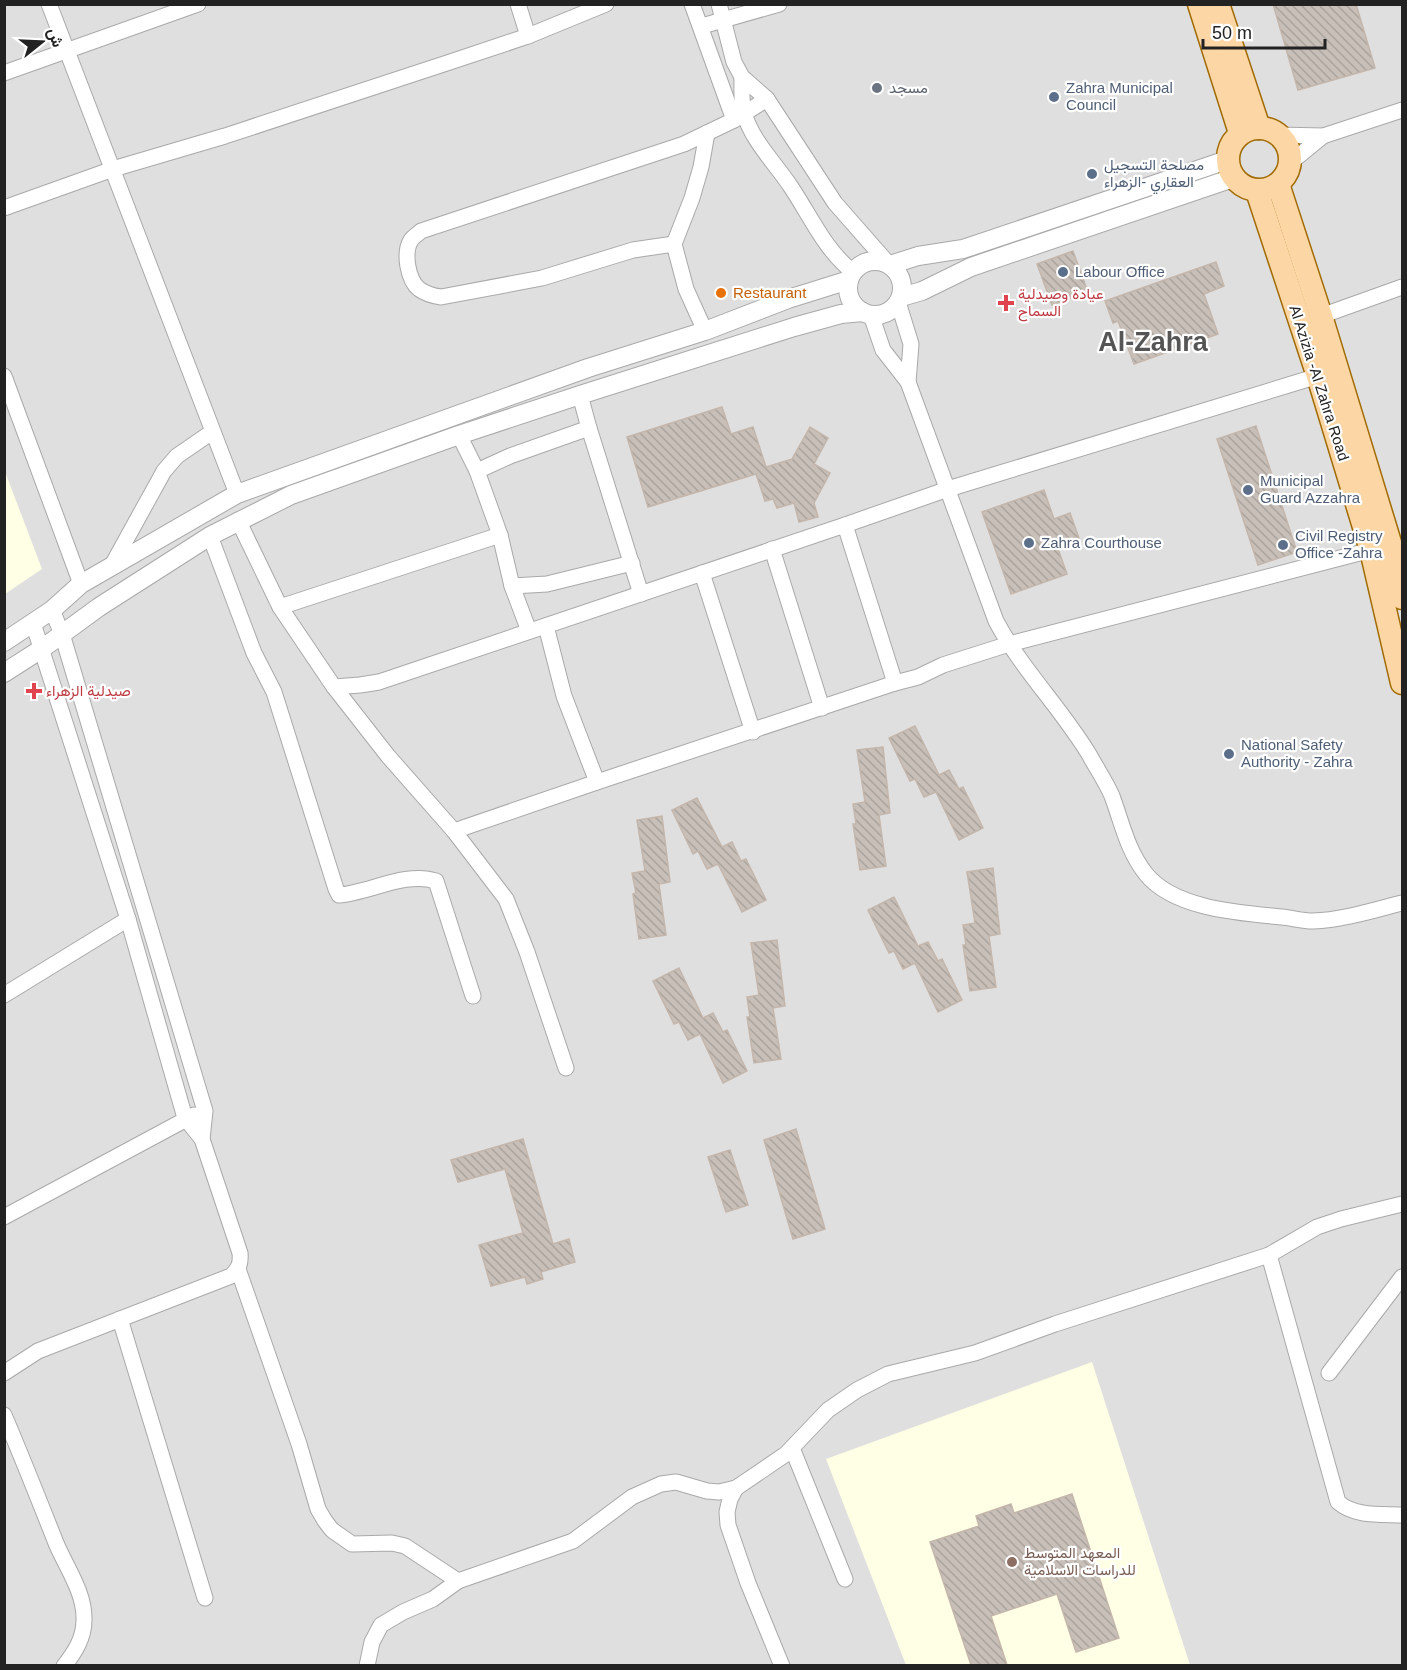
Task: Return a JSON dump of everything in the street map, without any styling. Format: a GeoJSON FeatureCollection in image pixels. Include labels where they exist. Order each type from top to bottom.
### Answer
{"type":"FeatureCollection","features":[{"type":"Feature","properties":{"kind":"main road"},"geometry":{"type":"LineString","coordinates":[[1198,4],[1259,132],[1286,143],[1289,152],[1290,163],[1286,175],[1267,187],[1244,187],[1230,169],[1230,145],[1259,132]]}},
{"type":"Feature","properties":{"kind":"main road"},"geometry":{"type":"LineString","coordinates":[[1218,4],[1259,132]]}},
{"type":"Feature","properties":{"kind":"main road","name":"Al Azizia -Al Zahra Road"},"geometry":{"type":"LineString","coordinates":[[1267,187],[1321,316],[1391,546],[1402,598]]}},
{"type":"Feature","properties":{"kind":"main road","name":"Al Azizia -Al Zahra Road"},"geometry":{"type":"LineString","coordinates":[[1267,187],[1318,376],[1371,550],[1402,683]]}},
{"type":"Feature","properties":{"kind":"street"},"geometry":{"type":"LineString","coordinates":[[49,4],[237,494]]}},
{"type":"Feature","properties":{"kind":"street"},"geometry":{"type":"LineString","coordinates":[[4,74],[198,4]]}},
{"type":"Feature","properties":{"kind":"street"},"geometry":{"type":"LineString","coordinates":[[519,4],[528,36]]}},
{"type":"Feature","properties":{"kind":"street"},"geometry":{"type":"LineString","coordinates":[[4,208],[113,169],[225,136],[528,36],[606,4]]}},
{"type":"Feature","properties":{"kind":"street"},"geometry":{"type":"LineString","coordinates":[[692,4],[739,116],[791,186],[828,247],[851,276],[850,298],[867,313],[883,350],[908,382],[996,621],[1009,644],[1083,745],[1111,794],[1131,853],[1148,876],[1166,891],[1186,901],[1250,914],[1313,921],[1346,917],[1402,903]]}},
{"type":"Feature","properties":{"kind":"street"},"geometry":{"type":"LineString","coordinates":[[702,26],[721,12],[779,4]]}},
{"type":"Feature","properties":{"kind":"street"},"geometry":{"type":"LineString","coordinates":[[721,12],[734,62],[741,76],[767,99],[835,203],[901,280],[899,300],[911,344],[908,382]]}},
{"type":"Feature","properties":{"kind":"street"},"geometry":{"type":"LineString","coordinates":[[739,116],[741,76]]}},
{"type":"Feature","properties":{"kind":"street"},"geometry":{"type":"LineString","coordinates":[[674,244],[633,250],[542,278],[441,297],[431,296],[418,288],[411,277],[407,258],[410,241],[421,231],[684,144],[767,99]]}},
{"type":"Feature","properties":{"kind":"street"},"geometry":{"type":"LineString","coordinates":[[1290,163],[1323,136],[1402,110]]}},
{"type":"Feature","properties":{"kind":"street"},"geometry":{"type":"LineString","coordinates":[[1259,132],[1323,136]]}},
{"type":"Feature","properties":{"kind":"street"},"geometry":{"type":"LineString","coordinates":[[705,331],[686,289],[674,244],[692,198],[707,133]]}},
{"type":"Feature","properties":{"kind":"street"},"geometry":{"type":"LineString","coordinates":[[4,642],[52,610],[81,584],[237,494],[588,368],[705,331],[851,276],[863,263],[870,261],[888,263],[963,249],[1230,169]]}},
{"type":"Feature","properties":{"kind":"street"},"geometry":{"type":"LineString","coordinates":[[4,673],[99,607],[210,536],[291,495],[459,435],[794,327],[841,314],[884,314],[899,300],[970,267],[1230,169]]}},
{"type":"Feature","properties":{"kind":"street"},"geometry":{"type":"LineString","coordinates":[[1321,316],[1402,287]]}},
{"type":"Feature","properties":{"kind":"street"},"geometry":{"type":"LineString","coordinates":[[4,375],[81,584]]}},
{"type":"Feature","properties":{"kind":"street"},"geometry":{"type":"LineString","coordinates":[[334,687],[360,686],[379,682],[948,489],[1318,376]]}},
{"type":"Feature","properties":{"kind":"street"},"geometry":{"type":"LineString","coordinates":[[580,395],[641,594]]}},
{"type":"Feature","properties":{"kind":"street"},"geometry":{"type":"LineString","coordinates":[[477,471],[510,456],[589,428]]}},
{"type":"Feature","properties":{"kind":"street"},"geometry":{"type":"LineString","coordinates":[[111,567],[164,471],[177,456],[212,432]]}},
{"type":"Feature","properties":{"kind":"street"},"geometry":{"type":"LineString","coordinates":[[459,435],[477,471],[500,535],[512,586],[529,631]]}},
{"type":"Feature","properties":{"kind":"street"},"geometry":{"type":"LineString","coordinates":[[238,520],[280,607],[334,687],[388,756],[454,831],[506,899],[566,1068]]}},
{"type":"Feature","properties":{"kind":"street"},"geometry":{"type":"LineString","coordinates":[[845,525],[895,683]]}},
{"type":"Feature","properties":{"kind":"street"},"geometry":{"type":"LineString","coordinates":[[280,607],[500,535]]}},
{"type":"Feature","properties":{"kind":"street"},"geometry":{"type":"LineString","coordinates":[[210,536],[254,653],[274,692],[336,890],[339,895],[380,884],[427,879],[436,881],[473,996]]}},
{"type":"Feature","properties":{"kind":"street"},"geometry":{"type":"LineString","coordinates":[[772,549],[822,708]]}},
{"type":"Feature","properties":{"kind":"street"},"geometry":{"type":"LineString","coordinates":[[454,831],[918,677],[943,666],[1009,644],[1371,550]]}},
{"type":"Feature","properties":{"kind":"street"},"geometry":{"type":"LineString","coordinates":[[512,586],[547,584],[632,563]]}},
{"type":"Feature","properties":{"kind":"street"},"geometry":{"type":"LineString","coordinates":[[702,573],[753,732]]}},
{"type":"Feature","properties":{"kind":"street"},"geometry":{"type":"LineString","coordinates":[[52,610],[62,634],[204,1111],[202,1139]]}},
{"type":"Feature","properties":{"kind":"street"},"geometry":{"type":"LineString","coordinates":[[4,1372],[38,1351],[231,1276],[241,1263],[240,1253],[202,1139],[185,1118],[128,919],[43,648],[33,623]]}},
{"type":"Feature","properties":{"kind":"street"},"geometry":{"type":"LineString","coordinates":[[546,626],[564,696],[597,782]]}},
{"type":"Feature","properties":{"kind":"street"},"geometry":{"type":"LineString","coordinates":[[4,995],[128,919]]}},
{"type":"Feature","properties":{"kind":"street"},"geometry":{"type":"LineString","coordinates":[[4,1218],[185,1118],[204,1111]]}},
{"type":"Feature","properties":{"kind":"street"},"geometry":{"type":"LineString","coordinates":[[367,1665],[372,1642],[381,1625],[403,1611],[433,1599],[458,1581],[573,1541],[632,1497],[661,1484],[676,1482],[719,1492],[736,1488],[792,1448],[828,1410],[857,1390],[888,1374],[975,1353],[1054,1324],[1269,1255],[1317,1227],[1402,1204]]}},
{"type":"Feature","properties":{"kind":"street"},"geometry":{"type":"LineString","coordinates":[[1269,1255],[1338,1502],[1346,1509],[1359,1512],[1402,1515]]}},
{"type":"Feature","properties":{"kind":"street"},"geometry":{"type":"LineString","coordinates":[[238,1269],[299,1444],[318,1509],[325,1521],[332,1530],[352,1544],[365,1546],[392,1543],[405,1546],[458,1581]]}},
{"type":"Feature","properties":{"kind":"street"},"geometry":{"type":"LineString","coordinates":[[1329,1373],[1402,1277]]}},
{"type":"Feature","properties":{"kind":"street"},"geometry":{"type":"LineString","coordinates":[[120,1319],[206,1598]]}},
{"type":"Feature","properties":{"kind":"street"},"geometry":{"type":"LineString","coordinates":[[4,1415],[73,1577],[82,1604],[84,1620],[78,1647],[64,1665]]}},
{"type":"Feature","properties":{"kind":"street"},"geometry":{"type":"LineString","coordinates":[[792,1448],[845,1579]]}},
{"type":"Feature","properties":{"kind":"street"},"geometry":{"type":"LineString","coordinates":[[736,1488],[727,1512],[728,1525],[748,1584],[782,1665]]}},
{"type":"Feature","properties":{"kind":"shaded area"},"geometry":{"type":"Polygon","coordinates":[[[5,5],[1402,5],[1402,1665],[5,1665],[5,5]]]}},
{"type":"Feature","properties":{"kind":"shaded area"},"geometry":{"type":"Polygon","coordinates":[[[4,469],[42,569],[5,594],[4,594],[4,469]]]}},
{"type":"Feature","properties":{"kind":"shaded area","name":"المعهد المتوسط للدراسات الاسلامية"},"geometry":{"type":"Polygon","coordinates":[[[1092,1362],[1190,1665],[906,1665],[826,1459],[1092,1362]]]}},
{"type":"Feature","properties":{"kind":"building"},"geometry":{"type":"Polygon","coordinates":[[[1273,4],[1356,4],[1375,68],[1298,90],[1273,4]]]}},
{"type":"Feature","properties":{"kind":"building"},"geometry":{"type":"Polygon","coordinates":[[[1073,251],[1088,292],[1052,305],[1037,264],[1073,251]]]}},
{"type":"Feature","properties":{"kind":"building"},"geometry":{"type":"Polygon","coordinates":[[[1216,262],[1224,286],[1204,294],[1218,334],[1134,364],[1118,321],[1113,323],[1105,301],[1216,262]]]}},
{"type":"Feature","properties":{"kind":"building"},"geometry":{"type":"Polygon","coordinates":[[[722,407],[731,434],[753,427],[766,467],[792,459],[810,427],[828,438],[814,464],[830,473],[814,503],[818,517],[799,522],[794,503],[777,508],[773,499],[765,501],[756,474],[648,507],[627,437],[722,407]]]}},
{"type":"Feature","properties":{"kind":"building"},"geometry":{"type":"Polygon","coordinates":[[[1256,426],[1297,552],[1258,565],[1217,439],[1256,426]]]}},
{"type":"Feature","properties":{"kind":"building"},"geometry":{"type":"Polygon","coordinates":[[[1044,490],[1054,519],[1070,513],[1079,538],[1057,546],[1067,574],[1011,594],[982,512],[1044,490]]]}},
{"type":"Feature","properties":{"kind":"building"},"geometry":{"type":"Polygon","coordinates":[[[915,726],[939,775],[949,770],[959,789],[963,787],[983,828],[959,840],[936,792],[924,797],[915,779],[910,781],[889,738],[915,726]]]}},
{"type":"Feature","properties":{"kind":"building"},"geometry":{"type":"Polygon","coordinates":[[[883,747],[890,813],[879,815],[886,866],[860,870],[853,824],[856,824],[853,804],[865,802],[857,750],[883,747]]]}},
{"type":"Feature","properties":{"kind":"building"},"geometry":{"type":"Polygon","coordinates":[[[697,798],[722,847],[732,842],[741,861],[746,859],[766,900],[742,912],[718,864],[707,869],[698,851],[693,854],[672,810],[697,798]]]}},
{"type":"Feature","properties":{"kind":"building"},"geometry":{"type":"Polygon","coordinates":[[[662,816],[670,882],[659,884],[666,935],[639,939],[633,894],[636,893],[632,873],[645,871],[637,820],[662,816]]]}},
{"type":"Feature","properties":{"kind":"building"},"geometry":{"type":"Polygon","coordinates":[[[993,868],[1000,934],[989,936],[996,987],[970,991],[963,945],[966,945],[963,925],[975,923],[967,872],[993,868]]]}},
{"type":"Feature","properties":{"kind":"building"},"geometry":{"type":"Polygon","coordinates":[[[894,897],[918,946],[928,942],[938,961],[942,959],[962,1000],[938,1012],[915,963],[903,969],[894,951],[889,953],[868,910],[894,897]]]}},
{"type":"Feature","properties":{"kind":"building"},"geometry":{"type":"Polygon","coordinates":[[[777,940],[785,1006],[773,1008],[781,1059],[754,1063],[747,1017],[750,1017],[747,997],[759,995],[751,943],[777,940]]]}},
{"type":"Feature","properties":{"kind":"building"},"geometry":{"type":"Polygon","coordinates":[[[679,968],[703,1018],[713,1013],[723,1032],[727,1030],[747,1071],[723,1083],[700,1034],[688,1040],[679,1022],[674,1024],[653,981],[679,968]]]}},
{"type":"Feature","properties":{"kind":"building"},"geometry":{"type":"Polygon","coordinates":[[[796,1129],[825,1229],[793,1239],[764,1140],[796,1129]]]}},
{"type":"Feature","properties":{"kind":"building"},"geometry":{"type":"Polygon","coordinates":[[[523,1139],[553,1244],[569,1239],[575,1262],[541,1272],[543,1279],[527,1284],[525,1277],[491,1286],[479,1245],[523,1233],[505,1169],[458,1182],[451,1160],[523,1139]]]}},
{"type":"Feature","properties":{"kind":"building"},"geometry":{"type":"Polygon","coordinates":[[[730,1150],[748,1205],[726,1212],[708,1157],[730,1150]]]}},
{"type":"Feature","properties":{"kind":"building"},"geometry":{"type":"Polygon","coordinates":[[[1072,1494],[1119,1638],[1076,1652],[1057,1594],[991,1616],[1007,1665],[971,1665],[930,1542],[979,1526],[976,1516],[1011,1504],[1014,1513],[1072,1494]]]}},
{"type":"Feature","properties":{"kind":"place","name":"مسجد"},"geometry":{"type":"Point","coordinates":[877,88]}},
{"type":"Feature","properties":{"kind":"place","name":"Zahra Municipal Council"},"geometry":{"type":"Point","coordinates":[1054,97]}},
{"type":"Feature","properties":{"kind":"place","name":"مصلحة التسجيل العقاري -الزهراء"},"geometry":{"type":"Point","coordinates":[1092,174]}},
{"type":"Feature","properties":{"kind":"place","name":"Labour Office"},"geometry":{"type":"Point","coordinates":[1063,272]}},
{"type":"Feature","properties":{"kind":"place","name":"Restaurant"},"geometry":{"type":"Point","coordinates":[721,293]}},
{"type":"Feature","properties":{"kind":"place","name":"عيادة وصيدلية السماح"},"geometry":{"type":"Point","coordinates":[1006,303]}},
{"type":"Feature","properties":{"kind":"place","name":"Municipal Guard Azzahra"},"geometry":{"type":"Point","coordinates":[1248,490]}},
{"type":"Feature","properties":{"kind":"place","name":"Zahra Courthouse"},"geometry":{"type":"Point","coordinates":[1029,543]}},
{"type":"Feature","properties":{"kind":"place","name":"Civil Registry Office -Zahra"},"geometry":{"type":"Point","coordinates":[1283,545]}},
{"type":"Feature","properties":{"kind":"place","name":"صيدلية الزهراء"},"geometry":{"type":"Point","coordinates":[34,691]}},
{"type":"Feature","properties":{"kind":"place","name":"National Safety Authority - Zahra"},"geometry":{"type":"Point","coordinates":[1229,754]}},
{"type":"Feature","properties":{"kind":"place","name":"المعهد المتوسط للدراسات الاسلامية"},"geometry":{"type":"Point","coordinates":[1012,1562]}},
{"type":"Feature","properties":{"kind":"district","name":"Al-Zahra"},"geometry":{"type":"Point","coordinates":[1153,342]}}]}
